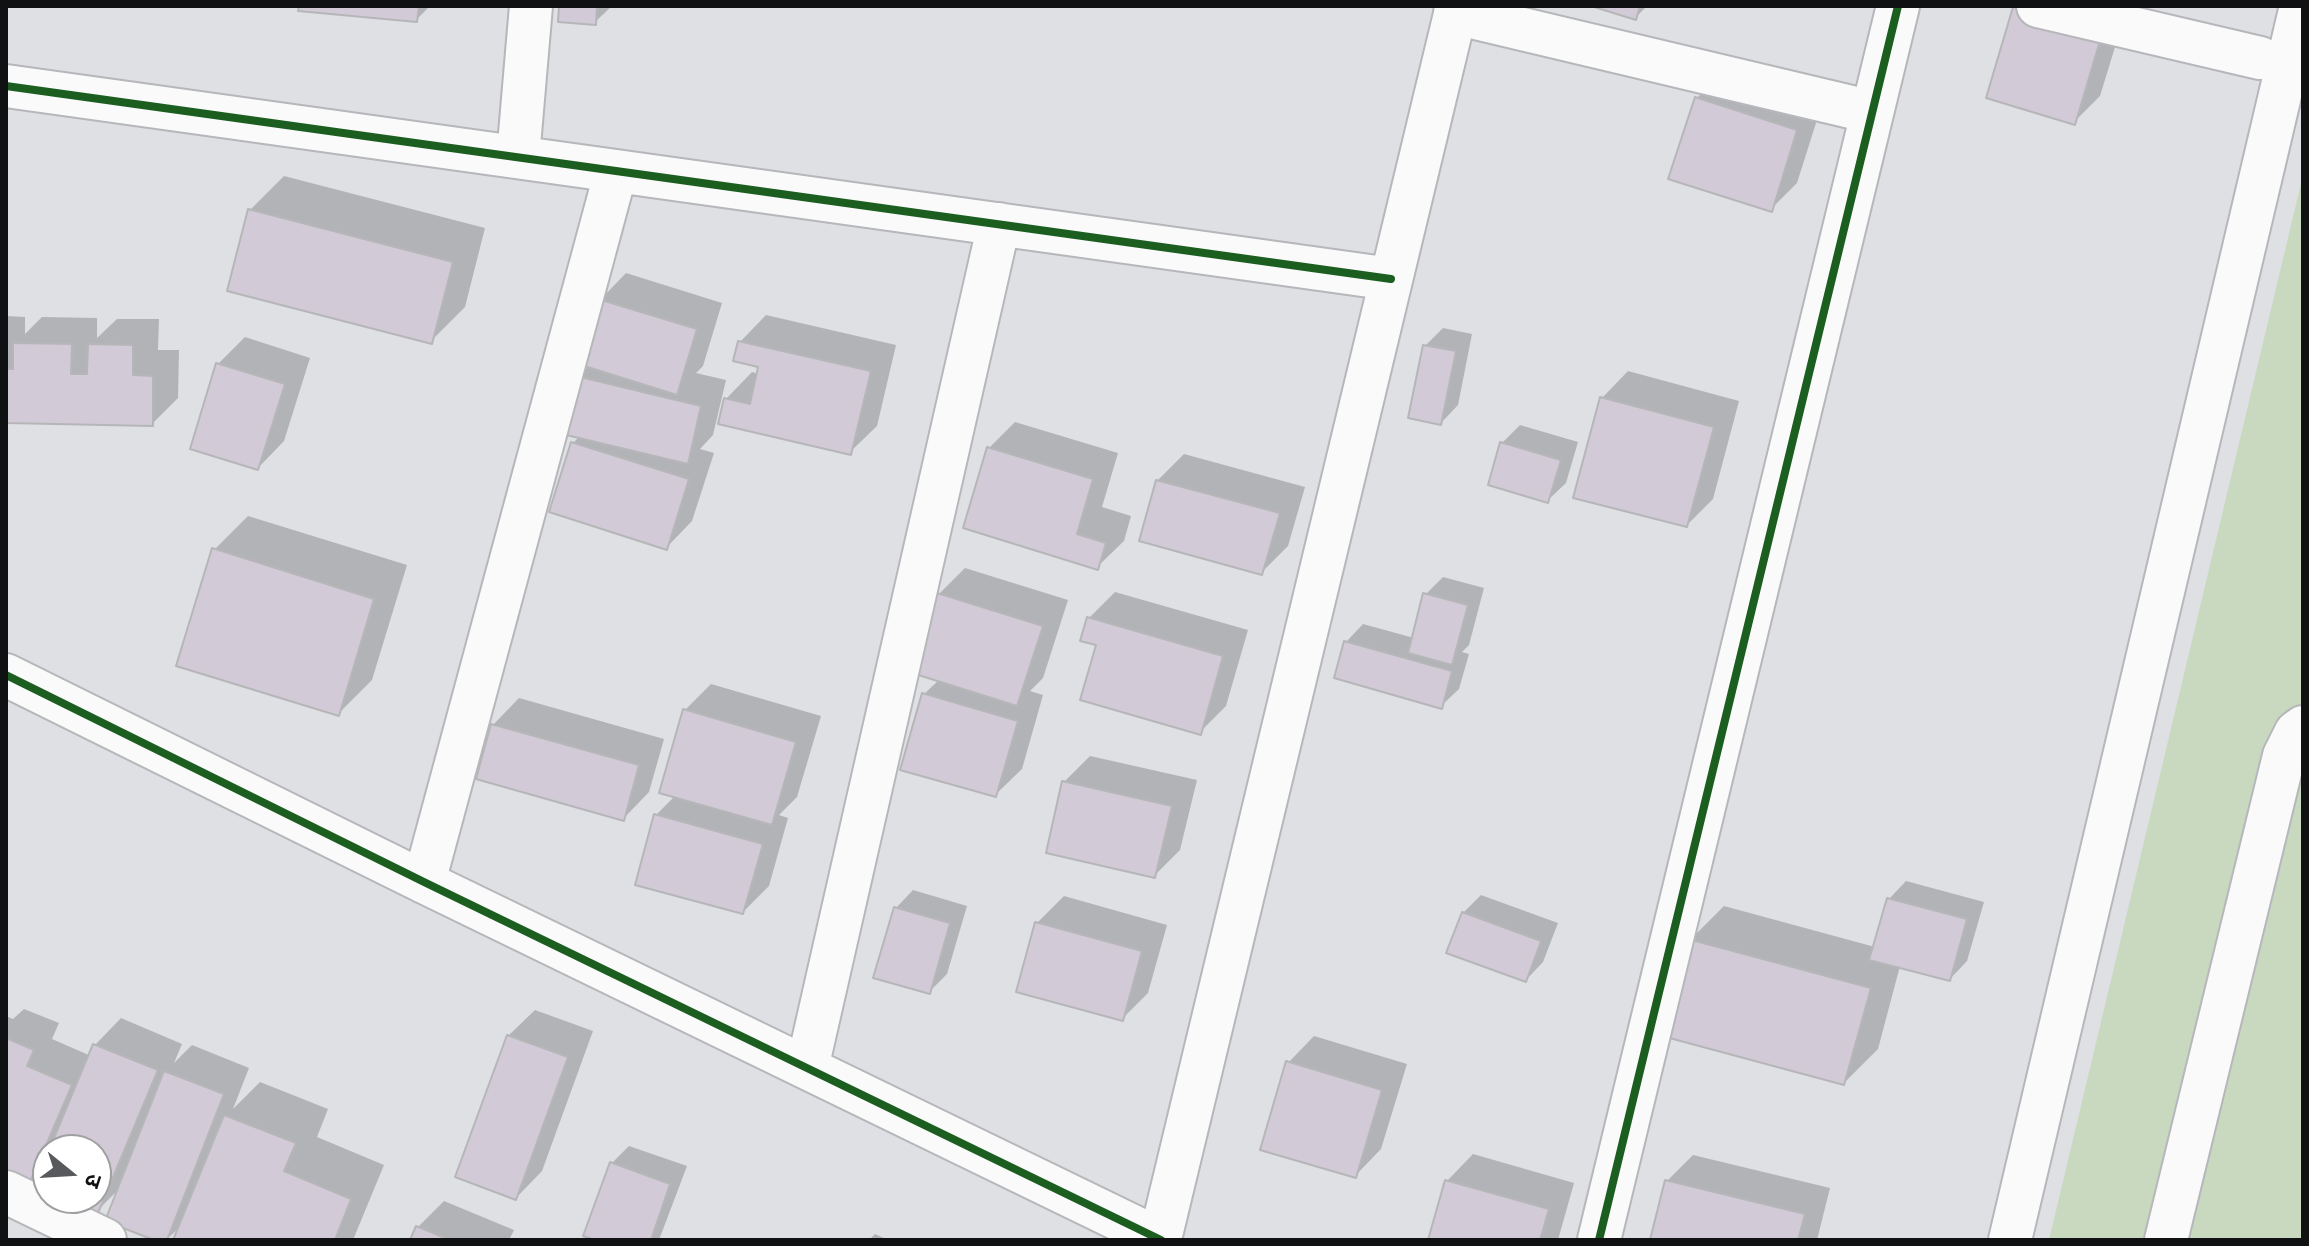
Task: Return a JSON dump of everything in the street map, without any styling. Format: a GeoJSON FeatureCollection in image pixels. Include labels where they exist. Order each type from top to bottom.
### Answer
{"type":"FeatureCollection","features":[{"type":"Feature","properties":{"kind":"street"},"geometry":{"type":"LineString","coordinates":[[518,157],[531,6]]}},
{"type":"Feature","properties":{"kind":"street"},"geometry":{"type":"LineString","coordinates":[[1599,1240],[1898,6]]}},
{"type":"Feature","properties":{"kind":"street"},"geometry":{"type":"LineString","coordinates":[[2038,6],[2260,58]]}},
{"type":"Feature","properties":{"kind":"street"},"geometry":{"type":"LineString","coordinates":[[1982,1240],[2272,6]]}},
{"type":"Feature","properties":{"kind":"street"},"geometry":{"type":"LineString","coordinates":[[2010,1240],[2301,6]]}},
{"type":"Feature","properties":{"kind":"street"},"geometry":{"type":"LineString","coordinates":[[6,675],[1160,1240],[1456,10],[1872,112]]}},
{"type":"Feature","properties":{"kind":"street"},"geometry":{"type":"LineString","coordinates":[[6,86],[1391,279]]}},
{"type":"Feature","properties":{"kind":"street"},"geometry":{"type":"LineString","coordinates":[[424,882],[616,171]]}},
{"type":"Feature","properties":{"kind":"street"},"geometry":{"type":"LineString","coordinates":[[807,1068],[999,224]]}},
{"type":"Feature","properties":{"kind":"street"},"geometry":{"type":"LineString","coordinates":[[2166,1240],[2284,756],[2296,732],[2303,727]]}},
{"type":"Feature","properties":{"kind":"street"},"geometry":{"type":"LineString","coordinates":[[6,1192],[105,1240]]}},
{"type":"Feature","properties":{"kind":"green space"},"geometry":{"type":"Polygon","coordinates":[[[2303,175],[2303,1240],[2049,1240],[2303,175]]]}},
{"type":"Feature","properties":{"kind":"building"},"geometry":{"type":"Polygon","coordinates":[[[299,6],[419,6],[417,22],[298,11],[299,6]]]}},
{"type":"Feature","properties":{"kind":"building"},"geometry":{"type":"Polygon","coordinates":[[[559,6],[597,6],[596,25],[558,22],[559,6]]]}},
{"type":"Feature","properties":{"kind":"building"},"geometry":{"type":"Polygon","coordinates":[[[1591,6],[1640,6],[1636,20],[1591,6]]]}},
{"type":"Feature","properties":{"kind":"building"},"geometry":{"type":"Polygon","coordinates":[[[2013,7],[2102,34],[2075,125],[1986,98],[2013,7]]]}},
{"type":"Feature","properties":{"kind":"building"},"geometry":{"type":"Polygon","coordinates":[[[1695,97],[1797,130],[1772,212],[1668,179],[1695,97]]]}},
{"type":"Feature","properties":{"kind":"building"},"geometry":{"type":"Polygon","coordinates":[[[248,209],[453,262],[432,344],[227,291],[248,209]]]}},
{"type":"Feature","properties":{"kind":"building"},"geometry":{"type":"Polygon","coordinates":[[[598,299],[697,329],[677,395],[578,364],[598,299]]]}},
{"type":"Feature","properties":{"kind":"building"},"geometry":{"type":"Polygon","coordinates":[[[738,341],[871,371],[851,455],[718,424],[724,398],[750,404],[758,367],[733,361],[738,341]]]}},
{"type":"Feature","properties":{"kind":"building"},"geometry":{"type":"Polygon","coordinates":[[[13,343],[72,344],[71,374],[87,374],[88,344],[133,345],[133,375],[153,376],[153,426],[6,423],[6,369],[13,369],[13,343]]]}},
{"type":"Feature","properties":{"kind":"building"},"geometry":{"type":"Polygon","coordinates":[[[1423,345],[1456,351],[1441,425],[1408,418],[1423,345]]]}},
{"type":"Feature","properties":{"kind":"building"},"geometry":{"type":"Polygon","coordinates":[[[216,363],[285,384],[258,470],[190,449],[216,363]]]}},
{"type":"Feature","properties":{"kind":"building"},"geometry":{"type":"Polygon","coordinates":[[[576,376],[701,406],[688,464],[562,434],[576,376]]]}},
{"type":"Feature","properties":{"kind":"building"},"geometry":{"type":"Polygon","coordinates":[[[1600,397],[1714,427],[1687,527],[1573,498],[1600,397]]]}},
{"type":"Feature","properties":{"kind":"building"},"geometry":{"type":"Polygon","coordinates":[[[571,442],[689,479],[667,550],[549,512],[571,442]]]}},
{"type":"Feature","properties":{"kind":"building"},"geometry":{"type":"Polygon","coordinates":[[[1500,442],[1561,460],[1548,503],[1488,485],[1500,442]]]}},
{"type":"Feature","properties":{"kind":"building"},"geometry":{"type":"Polygon","coordinates":[[[987,447],[1093,479],[1077,534],[1106,543],[1098,570],[963,528],[987,447]]]}},
{"type":"Feature","properties":{"kind":"building"},"geometry":{"type":"Polygon","coordinates":[[[1156,480],[1280,513],[1262,575],[1139,541],[1156,480]]]}},
{"type":"Feature","properties":{"kind":"building"},"geometry":{"type":"Polygon","coordinates":[[[212,548],[374,599],[339,716],[176,666],[212,548]]]}},
{"type":"Feature","properties":{"kind":"building"},"geometry":{"type":"Polygon","coordinates":[[[937,593],[1043,626],[1017,706],[912,673],[937,593]]]}},
{"type":"Feature","properties":{"kind":"building"},"geometry":{"type":"Polygon","coordinates":[[[1423,593],[1468,605],[1452,665],[1408,653],[1423,593]]]}},
{"type":"Feature","properties":{"kind":"building"},"geometry":{"type":"Polygon","coordinates":[[[1087,617],[1223,656],[1201,735],[1080,700],[1096,645],[1080,641],[1087,617]]]}},
{"type":"Feature","properties":{"kind":"building"},"geometry":{"type":"Polygon","coordinates":[[[1344,641],[1452,671],[1442,709],[1334,678],[1344,641]]]}},
{"type":"Feature","properties":{"kind":"building"},"geometry":{"type":"Polygon","coordinates":[[[922,693],[1018,721],[996,797],[900,770],[922,693]]]}},
{"type":"Feature","properties":{"kind":"building"},"geometry":{"type":"Polygon","coordinates":[[[683,709],[796,742],[772,825],[659,793],[683,709]]]}},
{"type":"Feature","properties":{"kind":"building"},"geometry":{"type":"Polygon","coordinates":[[[491,724],[639,765],[624,821],[476,779],[491,724]]]}},
{"type":"Feature","properties":{"kind":"building"},"geometry":{"type":"Polygon","coordinates":[[[1062,781],[1172,806],[1155,878],[1046,853],[1062,781]]]}},
{"type":"Feature","properties":{"kind":"building"},"geometry":{"type":"Polygon","coordinates":[[[654,814],[763,844],[743,914],[635,885],[654,814]]]}},
{"type":"Feature","properties":{"kind":"building"},"geometry":{"type":"Polygon","coordinates":[[[1887,898],[1967,919],[1950,981],[1869,960],[1887,898]]]}},
{"type":"Feature","properties":{"kind":"building"},"geometry":{"type":"Polygon","coordinates":[[[894,907],[950,923],[930,994],[873,978],[894,907]]]}},
{"type":"Feature","properties":{"kind":"building"},"geometry":{"type":"Polygon","coordinates":[[[1462,912],[1541,941],[1526,982],[1446,953],[1462,912]]]}},
{"type":"Feature","properties":{"kind":"building"},"geometry":{"type":"Polygon","coordinates":[[[1035,922],[1142,951],[1123,1021],[1016,992],[1035,922]]]}},
{"type":"Feature","properties":{"kind":"building"},"geometry":{"type":"Polygon","coordinates":[[[1688,939],[1871,988],[1844,1085],[1662,1036],[1688,939]]]}},
{"type":"Feature","properties":{"kind":"building"},"geometry":{"type":"Polygon","coordinates":[[[507,1035],[568,1057],[516,1200],[455,1177],[507,1035]]]}},
{"type":"Feature","properties":{"kind":"building"},"geometry":{"type":"Polygon","coordinates":[[[6,1038],[34,1050],[27,1066],[72,1085],[51,1134],[32,1134],[32,1178],[25,1194],[6,1186],[6,1038]]]}},
{"type":"Feature","properties":{"kind":"building"},"geometry":{"type":"Polygon","coordinates":[[[93,1044],[158,1070],[112,1180],[112,1134],[56,1134],[93,1044]]]}},
{"type":"Feature","properties":{"kind":"building"},"geometry":{"type":"Polygon","coordinates":[[[1286,1061],[1382,1090],[1356,1178],[1260,1150],[1286,1061]]]}},
{"type":"Feature","properties":{"kind":"building"},"geometry":{"type":"Polygon","coordinates":[[[164,1071],[224,1094],[167,1240],[154,1240],[105,1221],[108,1214],[112,1214],[112,1203],[164,1071]]]}},
{"type":"Feature","properties":{"kind":"building"},"geometry":{"type":"Polygon","coordinates":[[[224,1115],[296,1143],[284,1171],[351,1199],[335,1240],[173,1240],[224,1115]]]}},
{"type":"Feature","properties":{"kind":"building"},"geometry":{"type":"Polygon","coordinates":[[[610,1162],[670,1184],[651,1240],[595,1240],[583,1236],[610,1162]]]}},
{"type":"Feature","properties":{"kind":"building"},"geometry":{"type":"Polygon","coordinates":[[[1445,1180],[1549,1209],[1540,1240],[1428,1240],[1445,1180]]]}},
{"type":"Feature","properties":{"kind":"building"},"geometry":{"type":"Polygon","coordinates":[[[1665,1180],[1805,1214],[1798,1240],[1650,1240],[1665,1180]]]}},
{"type":"Feature","properties":{"kind":"building"},"geometry":{"type":"Polygon","coordinates":[[[416,1226],[450,1240],[410,1240],[416,1226]]]}},
{"type":"Feature","properties":{"kind":"cycle path"},"geometry":{"type":"LineString","coordinates":[[1599,1240],[1898,6]]}},
{"type":"Feature","properties":{"kind":"cycle path"},"geometry":{"type":"LineString","coordinates":[[6,86],[1391,279]]}},
{"type":"Feature","properties":{"kind":"cycle path"},"geometry":{"type":"LineString","coordinates":[[6,675],[1161,1240]]}}]}
